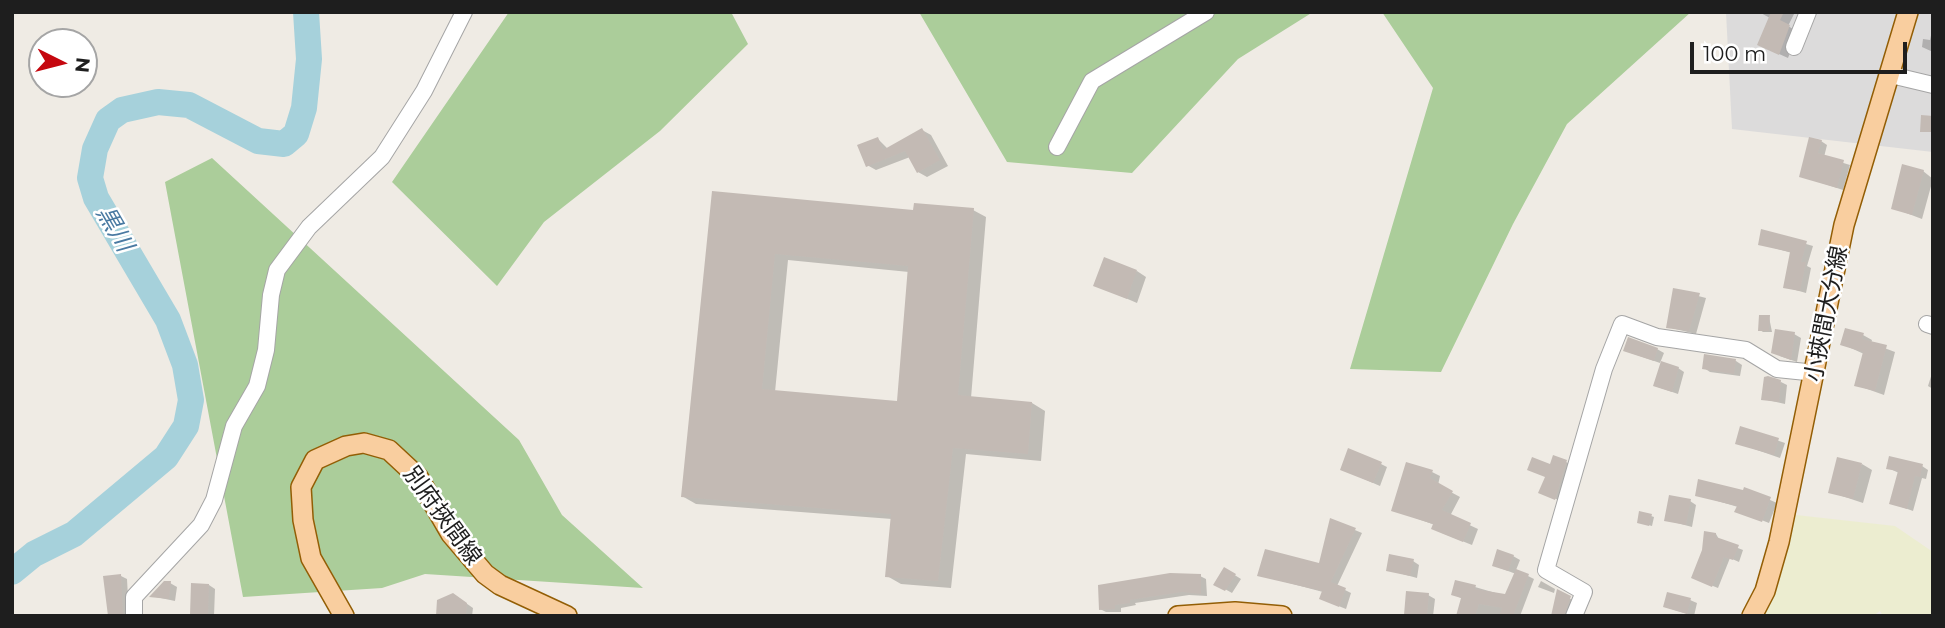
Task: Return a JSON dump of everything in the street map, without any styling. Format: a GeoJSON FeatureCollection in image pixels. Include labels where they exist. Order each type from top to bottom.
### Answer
{"type":"FeatureCollection","features":[{"type":"Feature","properties":{"kind":"main road","name":"小挾間大分線"},"geometry":{"type":"LineString","coordinates":[[1752,616],[1765,592],[1779,542],[1816,373],[1843,225],[1864,152],[1891,75],[1908,12]]}},
{"type":"Feature","properties":{"kind":"main road","name":"別府挾間線"},"geometry":{"type":"LineString","coordinates":[[344,616],[311,558],[303,520],[301,487],[315,460],[346,446],[363,443],[389,450],[418,477],[451,534],[485,574],[500,585],[567,616]]}},
{"type":"Feature","properties":{"kind":"main road"},"geometry":{"type":"LineString","coordinates":[[1178,616],[1235,612],[1282,616]]}},
{"type":"Feature","properties":{"kind":"street"},"geometry":{"type":"LineString","coordinates":[[1057,147],[1092,81],[1206,12]]}},
{"type":"Feature","properties":{"kind":"street"},"geometry":{"type":"LineString","coordinates":[[1794,47],[1808,12]]}},
{"type":"Feature","properties":{"kind":"street"},"geometry":{"type":"LineString","coordinates":[[134,616],[134,597],[201,525],[214,500],[234,426],[257,386],[266,350],[271,295],[277,271],[309,227],[382,157],[424,91],[461,20]]}},
{"type":"Feature","properties":{"kind":"street"},"geometry":{"type":"LineString","coordinates":[[1891,75],[1933,85]]}},
{"type":"Feature","properties":{"kind":"street"},"geometry":{"type":"LineString","coordinates":[[1574,616],[1584,592],[1546,570],[1600,381],[1622,324],[1657,337],[1746,350],[1777,369],[1816,373]]}},
{"type":"Feature","properties":{"kind":"shaded area"},"geometry":{"type":"Polygon","coordinates":[[[1726,12],[1933,12],[1933,152],[1732,129],[1726,12]]]}},
{"type":"Feature","properties":{"kind":"green space"},"geometry":{"type":"Polygon","coordinates":[[[509,12],[731,12],[748,44],[660,131],[544,222],[497,286],[392,182],[509,12]]]}},
{"type":"Feature","properties":{"kind":"green space"},"geometry":{"type":"Polygon","coordinates":[[[919,12],[1313,12],[1238,59],[1132,173],[1007,162],[919,12]]]}},
{"type":"Feature","properties":{"kind":"green space"},"geometry":{"type":"Polygon","coordinates":[[[1382,12],[1691,12],[1567,124],[1513,224],[1441,372],[1350,369],[1433,88],[1382,12]]]}},
{"type":"Feature","properties":{"kind":"green space"},"geometry":{"type":"Polygon","coordinates":[[[212,158],[519,440],[562,515],[643,588],[425,574],[382,588],[243,597],[165,182],[212,158]]]}},
{"type":"Feature","properties":{"kind":"green space"},"geometry":{"type":"Polygon","coordinates":[[[1796,515],[1895,526],[1933,552],[1933,616],[1883,616],[1880,611],[1873,616],[1761,616],[1785,559],[1796,515]]]}},
{"type":"Feature","properties":{"kind":"building"},"geometry":{"type":"Polygon","coordinates":[[[1771,12],[1784,12],[1780,20],[1790,25],[1779,55],[1757,45],[1771,12]]]}},
{"type":"Feature","properties":{"kind":"building"},"geometry":{"type":"Polygon","coordinates":[[[1921,115],[1933,116],[1933,132],[1920,132],[1921,115]]]}},
{"type":"Feature","properties":{"kind":"building"},"geometry":{"type":"Polygon","coordinates":[[[922,128],[940,160],[917,173],[905,151],[866,167],[857,145],[878,137],[883,150],[922,128]]]}},
{"type":"Feature","properties":{"kind":"building"},"geometry":{"type":"Polygon","coordinates":[[[1809,137],[1822,140],[1818,153],[1844,160],[1837,188],[1799,177],[1809,137]]]}},
{"type":"Feature","properties":{"kind":"building"},"geometry":{"type":"Polygon","coordinates":[[[1902,164],[1924,170],[1912,215],[1891,209],[1902,164]]]}},
{"type":"Feature","properties":{"kind":"building"},"geometry":{"type":"Polygon","coordinates":[[[712,191],[913,210],[914,203],[974,208],[958,395],[1032,402],[1028,454],[953,448],[938,581],[885,577],[891,514],[681,497],[712,191]],[[775,254],[762,389],[897,401],[908,266],[775,254]]]}},
{"type":"Feature","properties":{"kind":"building"},"geometry":{"type":"Polygon","coordinates":[[[1761,229],[1807,241],[1801,262],[1806,262],[1800,291],[1783,288],[1790,252],[1758,245],[1761,229]]]}},
{"type":"Feature","properties":{"kind":"building"},"geometry":{"type":"Polygon","coordinates":[[[1104,257],[1137,270],[1127,299],[1093,286],[1104,257]]]}},
{"type":"Feature","properties":{"kind":"building"},"geometry":{"type":"Polygon","coordinates":[[[1673,288],[1700,293],[1689,331],[1666,328],[1673,288]]]}},
{"type":"Feature","properties":{"kind":"building"},"geometry":{"type":"Polygon","coordinates":[[[1759,315],[1770,315],[1769,331],[1758,331],[1759,315]]]}},
{"type":"Feature","properties":{"kind":"building"},"geometry":{"type":"Polygon","coordinates":[[[1845,328],[1864,333],[1862,339],[1887,345],[1875,391],[1854,386],[1863,352],[1840,345],[1845,328]]]}},
{"type":"Feature","properties":{"kind":"building"},"geometry":{"type":"Polygon","coordinates":[[[1775,329],[1795,332],[1791,360],[1771,353],[1775,329]]]}},
{"type":"Feature","properties":{"kind":"building"},"geometry":{"type":"Polygon","coordinates":[[[1628,337],[1658,348],[1654,361],[1623,351],[1628,337]]]}},
{"type":"Feature","properties":{"kind":"building"},"geometry":{"type":"Polygon","coordinates":[[[1704,354],[1736,359],[1734,374],[1702,369],[1704,354]]]}},
{"type":"Feature","properties":{"kind":"building"},"geometry":{"type":"Polygon","coordinates":[[[1661,361],[1679,367],[1672,392],[1653,386],[1661,361]]]}},
{"type":"Feature","properties":{"kind":"building"},"geometry":{"type":"Polygon","coordinates":[[[1764,377],[1781,380],[1779,402],[1761,400],[1764,377]]]}},
{"type":"Feature","properties":{"kind":"building"},"geometry":{"type":"Polygon","coordinates":[[[1740,426],[1779,438],[1774,455],[1735,444],[1740,426]]]}},
{"type":"Feature","properties":{"kind":"building"},"geometry":{"type":"Polygon","coordinates":[[[1348,448],[1382,462],[1373,483],[1340,470],[1348,448]]]}},
{"type":"Feature","properties":{"kind":"building"},"geometry":{"type":"Polygon","coordinates":[[[1553,455],[1567,460],[1555,500],[1538,493],[1545,477],[1527,470],[1532,457],[1550,464],[1553,455]]]}},
{"type":"Feature","properties":{"kind":"building"},"geometry":{"type":"Polygon","coordinates":[[[1889,456],[1923,464],[1920,477],[1915,476],[1907,509],[1889,504],[1898,471],[1886,469],[1889,456]]]}},
{"type":"Feature","properties":{"kind":"building"},"geometry":{"type":"Polygon","coordinates":[[[1837,457],[1862,463],[1853,499],[1828,493],[1837,457]]]}},
{"type":"Feature","properties":{"kind":"building"},"geometry":{"type":"Polygon","coordinates":[[[1406,462],[1433,470],[1430,478],[1453,491],[1442,510],[1471,523],[1463,542],[1431,529],[1433,524],[1391,511],[1406,462]]]}},
{"type":"Feature","properties":{"kind":"building"},"geometry":{"type":"Polygon","coordinates":[[[1698,479],[1743,490],[1744,487],[1771,497],[1762,522],[1734,512],[1737,506],[1695,496],[1698,479]]]}},
{"type":"Feature","properties":{"kind":"building"},"geometry":{"type":"Polygon","coordinates":[[[1669,495],[1691,499],[1686,525],[1664,521],[1669,495]]]}},
{"type":"Feature","properties":{"kind":"building"},"geometry":{"type":"Polygon","coordinates":[[[1639,511],[1652,514],[1649,526],[1637,523],[1639,511]]]}},
{"type":"Feature","properties":{"kind":"building"},"geometry":{"type":"Polygon","coordinates":[[[1330,518],[1356,528],[1331,582],[1346,588],[1339,607],[1319,599],[1322,591],[1257,576],[1265,549],[1319,563],[1330,518]]]}},
{"type":"Feature","properties":{"kind":"building"},"geometry":{"type":"Polygon","coordinates":[[[1704,531],[1716,533],[1716,537],[1739,545],[1733,560],[1724,557],[1712,587],[1691,578],[1702,550],[1704,531]]]}},
{"type":"Feature","properties":{"kind":"building"},"geometry":{"type":"Polygon","coordinates":[[[1497,549],[1514,555],[1508,571],[1492,566],[1497,549]]]}},
{"type":"Feature","properties":{"kind":"building"},"geometry":{"type":"Polygon","coordinates":[[[1389,554],[1414,559],[1410,576],[1386,571],[1389,554]]]}},
{"type":"Feature","properties":{"kind":"building"},"geometry":{"type":"Polygon","coordinates":[[[1224,567],[1236,574],[1225,591],[1213,585],[1224,567]]]}},
{"type":"Feature","properties":{"kind":"building"},"geometry":{"type":"Polygon","coordinates":[[[1516,569],[1529,574],[1513,616],[1499,616],[1502,608],[1479,604],[1475,616],[1456,616],[1461,598],[1451,595],[1455,580],[1476,585],[1475,589],[1505,594],[1516,569]]]}},
{"type":"Feature","properties":{"kind":"building"},"geometry":{"type":"Polygon","coordinates":[[[1170,573],[1201,574],[1201,594],[1182,592],[1130,600],[1130,603],[1115,605],[1115,609],[1099,610],[1098,585],[1170,573]]]}},
{"type":"Feature","properties":{"kind":"building"},"geometry":{"type":"Polygon","coordinates":[[[121,574],[123,615],[108,616],[103,576],[121,574]]]}},
{"type":"Feature","properties":{"kind":"building"},"geometry":{"type":"Polygon","coordinates":[[[164,581],[171,581],[169,599],[149,597],[164,581]]]}},
{"type":"Feature","properties":{"kind":"building"},"geometry":{"type":"Polygon","coordinates":[[[191,583],[209,584],[208,616],[190,615],[191,583]]]}},
{"type":"Feature","properties":{"kind":"building"},"geometry":{"type":"Polygon","coordinates":[[[1557,589],[1571,596],[1564,616],[1551,616],[1557,589]]]}},
{"type":"Feature","properties":{"kind":"building"},"geometry":{"type":"Polygon","coordinates":[[[1406,591],[1429,593],[1427,616],[1404,615],[1406,591]]]}},
{"type":"Feature","properties":{"kind":"building"},"geometry":{"type":"Polygon","coordinates":[[[1667,592],[1691,598],[1687,614],[1663,607],[1667,592]]]}},
{"type":"Feature","properties":{"kind":"building"},"geometry":{"type":"Polygon","coordinates":[[[453,593],[467,603],[466,616],[436,616],[437,600],[453,593]]]}},
{"type":"Feature","properties":{"kind":"waterway","name":"黒川"},"geometry":{"type":"LineString","coordinates":[[12,572],[34,554],[74,534],[166,457],[186,426],[191,400],[185,365],[168,320],[96,198],[90,178],[95,149],[108,120],[122,110],[158,102],[189,105],[258,141],[284,144],[296,134],[304,108],[309,59],[306,12]]}}]}
